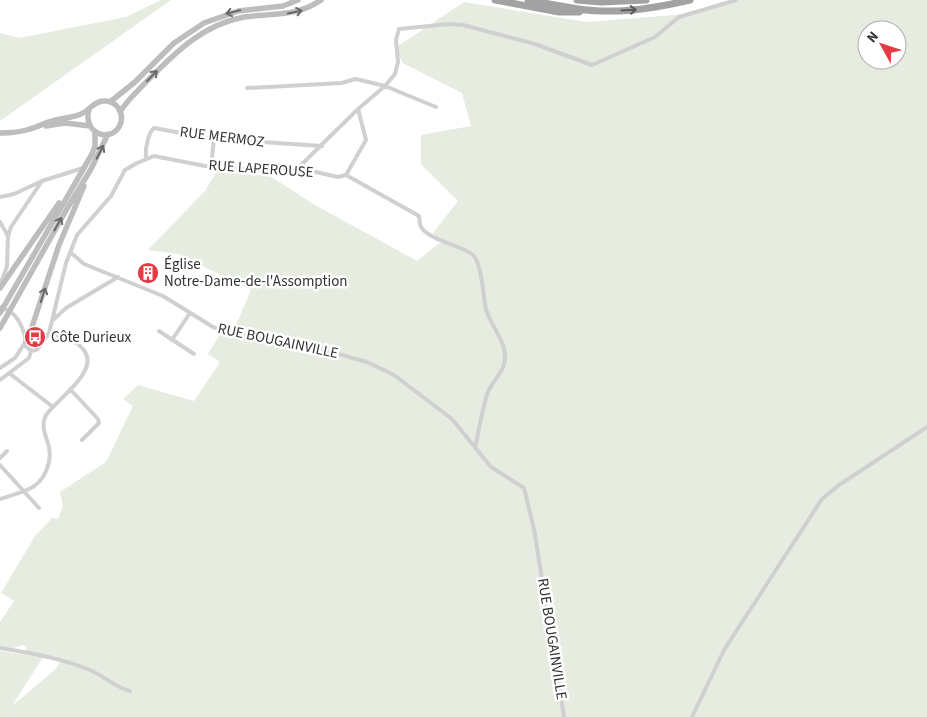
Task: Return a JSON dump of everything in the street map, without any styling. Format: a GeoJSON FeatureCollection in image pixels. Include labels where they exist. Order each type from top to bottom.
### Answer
{"type":"FeatureCollection","features":[{"type":"Feature","properties":{"kind":"highway"},"geometry":{"type":"LineString","coordinates":[[495,0],[559,12],[611,11],[659,7],[690,0]]}},
{"type":"Feature","properties":{"kind":"highway"},"geometry":{"type":"LineString","coordinates":[[528,0],[561,6],[611,11]]}},
{"type":"Feature","properties":{"kind":"highway"},"geometry":{"type":"LineString","coordinates":[[577,0],[608,2],[646,0]]}},
{"type":"Feature","properties":{"kind":"main road"},"geometry":{"type":"LineString","coordinates":[[110,102],[135,82],[174,43],[204,23],[238,11],[284,6],[298,0]]}},
{"type":"Feature","properties":{"kind":"main road"},"geometry":{"type":"LineString","coordinates":[[120,112],[130,98],[182,46],[204,32],[220,24],[242,18],[304,10],[321,0]]}},
{"type":"Feature","properties":{"kind":"main road"},"geometry":{"type":"LineString","coordinates":[[34,128],[49,121],[77,115],[89,110],[100,101],[110,102],[118,108],[120,112],[120,125],[116,130],[108,134],[96,132],[88,121],[89,110]]}},
{"type":"Feature","properties":{"kind":"main road"},"geometry":{"type":"LineString","coordinates":[[0,133],[18,132],[65,123],[90,126]]}},
{"type":"Feature","properties":{"kind":"main road"},"geometry":{"type":"LineString","coordinates":[[0,313],[93,150],[96,132]]}},
{"type":"Feature","properties":{"kind":"main road"},"geometry":{"type":"LineString","coordinates":[[25,342],[33,325],[59,245],[108,134]]}},
{"type":"Feature","properties":{"kind":"main road"},"geometry":{"type":"LineString","coordinates":[[0,288],[83,168]]}},
{"type":"Feature","properties":{"kind":"main road"},"geometry":{"type":"LineString","coordinates":[[0,328],[91,169]]}},
{"type":"Feature","properties":{"kind":"street"},"geometry":{"type":"LineString","coordinates":[[298,168],[358,109],[385,86],[395,74],[398,62],[396,40],[399,29],[449,24],[464,25],[535,44],[592,65],[655,37],[679,17],[736,0]]}},
{"type":"Feature","properties":{"kind":"street"},"geometry":{"type":"LineString","coordinates":[[247,88],[342,83],[356,79],[385,86],[436,107]]}},
{"type":"Feature","properties":{"kind":"street"},"geometry":{"type":"LineString","coordinates":[[346,175],[366,140],[358,109]]}},
{"type":"Feature","properties":{"kind":"street","name":"RUE MERMOZ"},"geometry":{"type":"LineString","coordinates":[[146,158],[151,131],[154,128],[214,139],[322,146]]}},
{"type":"Feature","properties":{"kind":"street"},"geometry":{"type":"LineString","coordinates":[[210,166],[214,139]]}},
{"type":"Feature","properties":{"kind":"street","name":"RUE LAPEROUSE"},"geometry":{"type":"LineString","coordinates":[[146,158],[154,156],[210,166],[253,170],[298,168],[338,177],[346,175],[419,216],[420,225],[425,231],[471,254],[475,258],[480,272],[487,312],[505,351],[502,369],[488,394],[474,448]]}},
{"type":"Feature","properties":{"kind":"street"},"geometry":{"type":"LineString","coordinates":[[0,380],[29,358],[33,350],[48,333],[70,252],[80,230],[107,200],[125,170],[146,158]]}},
{"type":"Feature","properties":{"kind":"street"},"geometry":{"type":"LineString","coordinates":[[0,197],[14,194],[42,180],[83,168]]}},
{"type":"Feature","properties":{"kind":"street"},"geometry":{"type":"LineString","coordinates":[[0,288],[7,266],[8,236],[11,227],[42,180]]}},
{"type":"Feature","properties":{"kind":"street"},"geometry":{"type":"LineString","coordinates":[[0,222],[8,236]]}},
{"type":"Feature","properties":{"kind":"street","name":"RUE BOUGAINVILLE"},"geometry":{"type":"LineString","coordinates":[[70,252],[84,264],[163,296],[213,327],[231,333],[296,342],[367,362],[404,381],[452,419],[491,467],[524,488],[534,530],[564,717]]}},
{"type":"Feature","properties":{"kind":"street"},"geometry":{"type":"LineString","coordinates":[[0,268],[7,266]]}},
{"type":"Feature","properties":{"kind":"street"},"geometry":{"type":"LineString","coordinates":[[52,320],[66,308],[118,277]]}},
{"type":"Feature","properties":{"kind":"street"},"geometry":{"type":"LineString","coordinates":[[0,307],[14,314],[23,328],[25,342],[33,350]]}},
{"type":"Feature","properties":{"kind":"street"},"geometry":{"type":"LineString","coordinates":[[172,340],[190,313]]}},
{"type":"Feature","properties":{"kind":"street"},"geometry":{"type":"LineString","coordinates":[[159,331],[194,354]]}},
{"type":"Feature","properties":{"kind":"street"},"geometry":{"type":"LineString","coordinates":[[0,499],[24,491],[36,484],[45,474],[50,462],[49,447],[42,427],[46,415],[83,374],[88,364],[87,355],[82,348],[70,339],[48,333]]}},
{"type":"Feature","properties":{"kind":"street"},"geometry":{"type":"LineString","coordinates":[[0,368],[15,358],[25,342]]}},
{"type":"Feature","properties":{"kind":"street"},"geometry":{"type":"LineString","coordinates":[[9,373],[53,407]]}},
{"type":"Feature","properties":{"kind":"street"},"geometry":{"type":"LineString","coordinates":[[70,389],[98,419],[99,424],[82,440]]}},
{"type":"Feature","properties":{"kind":"street"},"geometry":{"type":"LineString","coordinates":[[692,717],[724,650],[822,499],[839,485],[927,427]]}},
{"type":"Feature","properties":{"kind":"street"},"geometry":{"type":"LineString","coordinates":[[0,458],[7,451]]}},
{"type":"Feature","properties":{"kind":"street"},"geometry":{"type":"LineString","coordinates":[[0,465],[39,508]]}},
{"type":"Feature","properties":{"kind":"street"},"geometry":{"type":"LineString","coordinates":[[0,648],[43,655],[75,665],[90,670],[120,688],[130,691]]}},
{"type":"Feature","properties":{"kind":"shaded area"},"geometry":{"type":"Polygon","coordinates":[[[161,0],[171,0],[0,121],[0,33],[19,38],[126,17],[161,0]]]}},
{"type":"Feature","properties":{"kind":"shaded area"},"geometry":{"type":"Polygon","coordinates":[[[735,0],[927,0],[927,717],[0,717],[0,651],[43,657],[12,706],[56,669],[62,659],[27,651],[25,646],[22,645],[14,648],[0,646],[0,622],[14,601],[1,593],[35,536],[52,518],[58,519],[63,506],[60,492],[106,462],[133,406],[123,399],[138,385],[194,401],[220,362],[208,354],[220,334],[233,332],[251,290],[178,254],[148,250],[205,191],[217,171],[270,176],[313,204],[417,261],[441,242],[433,233],[458,201],[421,164],[421,135],[471,126],[462,93],[403,63],[395,48],[464,2],[586,22],[687,14],[735,0]]]}},
{"type":"Feature","properties":{"kind":"place","name":"Église Notre-Dame-de-l'Assomption"},"geometry":{"type":"Point","coordinates":[148,273]}},
{"type":"Feature","properties":{"kind":"place","name":"Côte Durieux"},"geometry":{"type":"Point","coordinates":[35,337]}}]}
